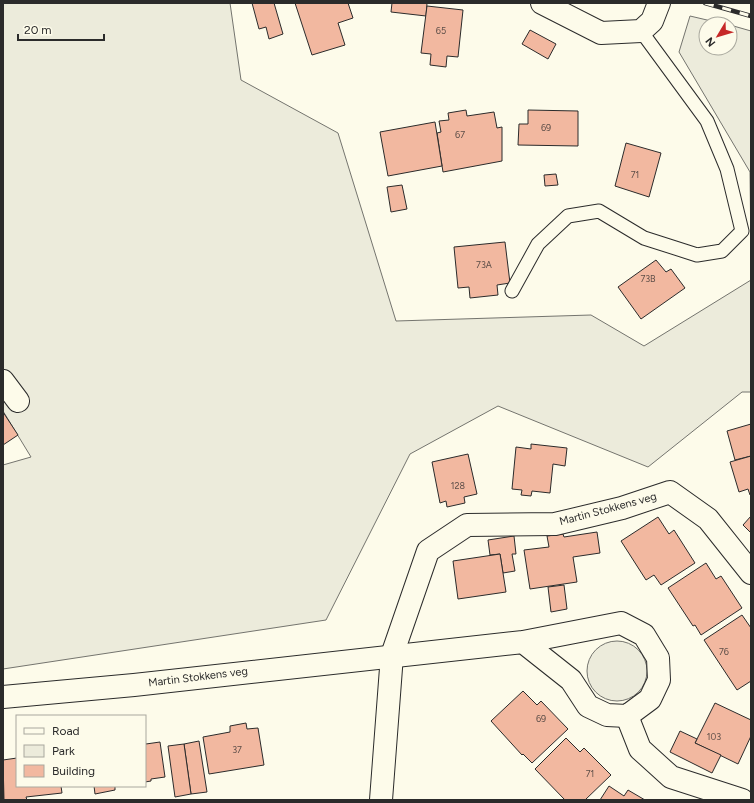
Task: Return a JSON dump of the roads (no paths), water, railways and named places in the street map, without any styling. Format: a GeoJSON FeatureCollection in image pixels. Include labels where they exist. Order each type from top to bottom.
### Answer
{"type":"FeatureCollection","features":[{"type":"Feature","properties":{"kind":"street"},"geometry":{"type":"LineString","coordinates":[[542,3],[601,33],[640,31],[652,21],[659,3]]}},
{"type":"Feature","properties":{"kind":"street"},"geometry":{"type":"LineString","coordinates":[[3,381],[18,401]]}},
{"type":"Feature","properties":{"kind":"street","name":"Martin Stokkens veg"},"geometry":{"type":"LineString","coordinates":[[381,800],[392,655],[428,551],[467,525],[555,524],[622,508],[670,492],[708,519],[751,573]]}},
{"type":"Feature","properties":{"kind":"street","name":"Martin Stokkens veg"},"geometry":{"type":"LineString","coordinates":[[3,697],[134,685],[392,655],[523,642],[621,623],[644,635],[658,658],[659,680],[650,699],[627,716]]}},
{"type":"Feature","properties":{"kind":"street"},"geometry":{"type":"LineString","coordinates":[[523,642],[570,680],[588,706],[607,715],[627,716],[640,749],[671,777],[742,800]]}},
{"type":"Feature","properties":{"kind":"lane"},"geometry":{"type":"LineString","coordinates":[[512,291],[538,244],[568,216],[599,211],[644,238],[697,255],[722,251],[742,231],[727,169],[707,121],[640,31]]}},
{"type":"Feature","properties":{"kind":"railway"},"geometry":{"type":"LineString","coordinates":[[705,3],[751,16]]}}]}
